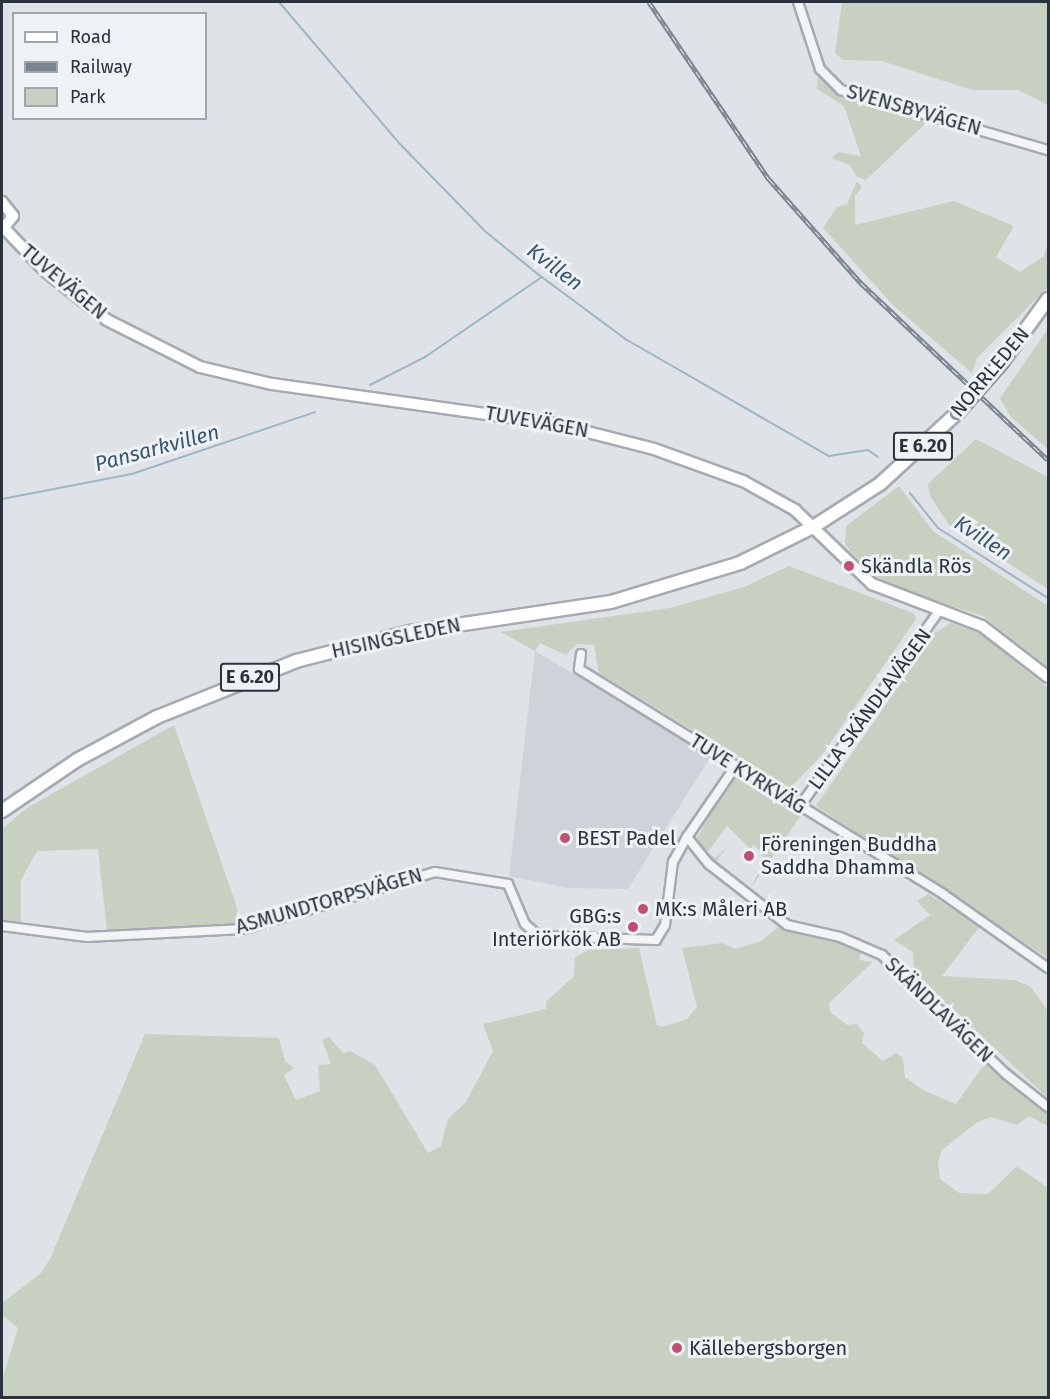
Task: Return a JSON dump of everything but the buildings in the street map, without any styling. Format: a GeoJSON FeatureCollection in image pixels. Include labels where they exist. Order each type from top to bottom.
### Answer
{"type":"FeatureCollection","features":[{"type":"Feature","properties":{"kind":"highway","name":"NORRLEDEN"},"geometry":{"type":"LineString","coordinates":[[813,527],[880,484],[958,412],[1002,362],[1048,298]]}},
{"type":"Feature","properties":{"kind":"highway","name":"HISINGSLEDEN"},"geometry":{"type":"LineString","coordinates":[[2,811],[77,760],[157,717],[296,661],[420,630],[649,594],[740,563],[813,527]]}},
{"type":"Feature","properties":{"kind":"main road"},"geometry":{"type":"LineString","coordinates":[[3,200],[13,216],[3,229]]}},
{"type":"Feature","properties":{"kind":"main road","name":"TUVEVÄGEN"},"geometry":{"type":"LineString","coordinates":[[3,229],[99,314],[188,362],[259,382],[523,418],[614,437],[743,481],[787,504],[872,584],[940,610],[1003,638],[1048,677]]}},
{"type":"Feature","properties":{"kind":"street","name":"SVENSBYVÄGEN"},"geometry":{"type":"LineString","coordinates":[[798,2],[820,69],[841,90],[1048,150]]}},
{"type":"Feature","properties":{"kind":"street","name":"LILLA SKÄNDLAVÄGEN"},"geometry":{"type":"LineString","coordinates":[[800,806],[940,610]]}},
{"type":"Feature","properties":{"kind":"street","name":"TUVE KYRKVÄG"},"geometry":{"type":"LineString","coordinates":[[581,654],[579,669],[800,806],[1048,968]]}},
{"type":"Feature","properties":{"kind":"street"},"geometry":{"type":"LineString","coordinates":[[687,837],[735,767]]}},
{"type":"Feature","properties":{"kind":"street","name":"ASMUNDTORPSVÄGEN"},"geometry":{"type":"LineString","coordinates":[[2,926],[87,937],[244,929],[435,872],[508,884],[525,924],[539,936],[657,940],[665,925],[673,862],[687,837]]}},
{"type":"Feature","properties":{"kind":"street","name":"SKÄNDLAVÄGEN"},"geometry":{"type":"LineString","coordinates":[[687,837],[709,864],[778,920],[882,955],[1011,1078],[1048,1107]]}},
{"type":"Feature","properties":{"kind":"shaded area"},"geometry":{"type":"Polygon","coordinates":[[[535,651],[711,756],[628,889],[568,888],[509,876],[535,651]]]}},
{"type":"Feature","properties":{"kind":"green space"},"geometry":{"type":"Polygon","coordinates":[[[842,2],[1048,2],[1048,105],[1018,90],[972,90],[882,61],[843,60],[835,53],[842,2]]]}},
{"type":"Feature","properties":{"kind":"green space"},"geometry":{"type":"Polygon","coordinates":[[[818,71],[860,101],[929,120],[866,180],[856,176],[850,165],[832,158],[838,152],[861,156],[844,106],[817,89],[818,71]]]}},
{"type":"Feature","properties":{"kind":"green space"},"geometry":{"type":"Polygon","coordinates":[[[857,181],[862,187],[855,196],[855,225],[954,201],[1014,226],[996,257],[1020,272],[1044,256],[1048,243],[1048,287],[977,358],[972,373],[893,305],[823,228],[837,207],[847,204],[857,181]]]}},
{"type":"Feature","properties":{"kind":"green space"},"geometry":{"type":"Polygon","coordinates":[[[1048,329],[1048,449],[1010,416],[1000,398],[1048,329]]]}},
{"type":"Feature","properties":{"kind":"green space"},"geometry":{"type":"Polygon","coordinates":[[[976,439],[1048,477],[1048,589],[949,525],[930,496],[928,484],[976,439]]]}},
{"type":"Feature","properties":{"kind":"green space"},"geometry":{"type":"Polygon","coordinates":[[[899,486],[933,531],[1048,606],[1048,667],[983,616],[905,591],[877,577],[851,552],[845,544],[846,526],[899,486]]]}},
{"type":"Feature","properties":{"kind":"green space"},"geometry":{"type":"Polygon","coordinates":[[[789,566],[913,613],[916,619],[821,756],[789,789],[599,673],[594,645],[577,644],[566,655],[540,643],[535,651],[501,632],[670,608],[744,587],[789,566]]]}},
{"type":"Feature","properties":{"kind":"green space"},"geometry":{"type":"Polygon","coordinates":[[[951,623],[979,633],[1048,688],[1048,958],[816,806],[935,633],[951,623]]]}},
{"type":"Feature","properties":{"kind":"green space"},"geometry":{"type":"Polygon","coordinates":[[[174,725],[243,925],[107,931],[98,849],[37,851],[21,880],[21,924],[2,922],[2,829],[27,808],[174,725]]]}},
{"type":"Feature","properties":{"kind":"green space"},"geometry":{"type":"Polygon","coordinates":[[[734,774],[802,814],[750,889],[765,860],[753,845],[750,849],[727,826],[707,853],[716,858],[728,846],[715,863],[694,843],[734,774]]]}},
{"type":"Feature","properties":{"kind":"green space"},"geometry":{"type":"Polygon","coordinates":[[[928,894],[980,926],[942,976],[1015,980],[1031,987],[1048,1011],[1048,1098],[914,973],[913,952],[894,940],[930,915],[917,901],[928,894]]]}},
{"type":"Feature","properties":{"kind":"green space"},"geometry":{"type":"Polygon","coordinates":[[[778,927],[862,948],[859,960],[873,962],[829,1003],[830,1012],[847,1025],[857,1024],[864,1033],[862,1043],[883,1061],[896,1053],[903,1058],[905,1077],[923,1090],[956,1104],[988,1059],[1033,1103],[1048,1110],[1048,1126],[1029,1116],[1017,1125],[991,1117],[976,1123],[942,1150],[938,1161],[940,1179],[959,1193],[988,1194],[1017,1166],[1048,1188],[1048,1397],[2,1397],[2,1380],[18,1328],[2,1315],[2,1303],[41,1273],[50,1259],[145,1034],[279,1038],[285,1061],[294,1068],[284,1075],[296,1100],[320,1091],[318,1065],[331,1064],[322,1040],[329,1037],[343,1053],[350,1051],[375,1065],[428,1153],[441,1146],[448,1119],[466,1102],[493,1051],[483,1024],[546,1009],[546,1002],[574,976],[575,958],[588,950],[639,948],[657,1025],[662,1027],[687,1019],[697,1007],[682,948],[723,943],[735,949],[761,941],[778,927]]]}},
{"type":"Feature","properties":{"kind":"waterway","name":"Kvillen"},"geometry":{"type":"LineString","coordinates":[[279,2],[399,143],[486,232],[539,275],[627,340],[829,456],[868,450],[878,457]]}},
{"type":"Feature","properties":{"kind":"waterway","name":"Pansarkvillen"},"geometry":{"type":"LineString","coordinates":[[370,385],[425,357],[542,277]]}},
{"type":"Feature","properties":{"kind":"waterway","name":"Pansarkvillen"},"geometry":{"type":"LineString","coordinates":[[2,499],[132,474],[315,412]]}},
{"type":"Feature","properties":{"kind":"waterway","name":"Kvillen"},"geometry":{"type":"LineString","coordinates":[[910,493],[938,528],[1048,598]]}},
{"type":"Feature","properties":{"kind":"railway"},"geometry":{"type":"LineString","coordinates":[[649,2],[769,179],[861,283],[1048,460]]}},
{"type":"Feature","properties":{"kind":"place","name":"Skändla Rös"},"geometry":{"type":"Point","coordinates":[849,566]}},
{"type":"Feature","properties":{"kind":"place","name":"BEST Padel"},"geometry":{"type":"Point","coordinates":[565,838]}},
{"type":"Feature","properties":{"kind":"place","name":"Föreningen Buddha Saddha Dhamma"},"geometry":{"type":"Point","coordinates":[749,856]}},
{"type":"Feature","properties":{"kind":"place","name":"MK:s Måleri AB"},"geometry":{"type":"Point","coordinates":[643,909]}},
{"type":"Feature","properties":{"kind":"place","name":"GBG:s Interiörkök AB"},"geometry":{"type":"Point","coordinates":[633,927]}},
{"type":"Feature","properties":{"kind":"place","name":"Källebergsborgen"},"geometry":{"type":"Point","coordinates":[677,1348]}}]}
